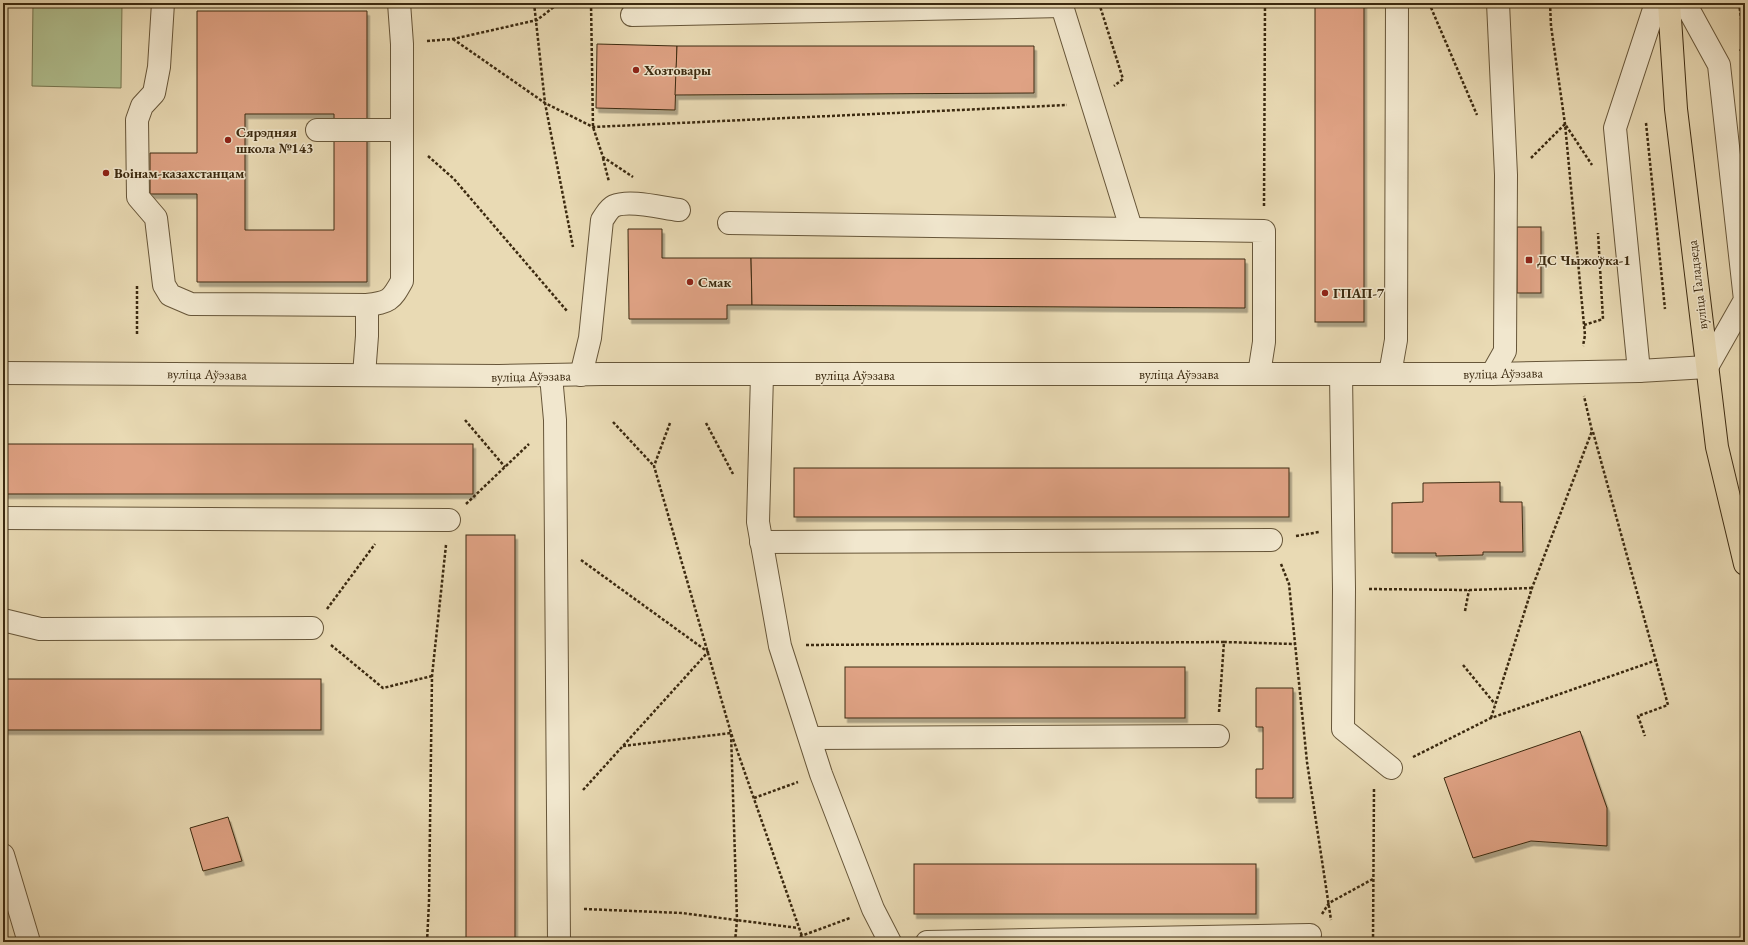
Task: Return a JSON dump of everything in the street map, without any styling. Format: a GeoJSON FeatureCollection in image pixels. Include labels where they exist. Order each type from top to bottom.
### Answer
{"type":"FeatureCollection","features":[{"type":"Feature","properties":{"kind":"main road","name":"вуліца Галадзеда"},"geometry":{"type":"LineString","coordinates":[[1669,3],[1676,109],[1717,447],[1745,564]]}},
{"type":"Feature","properties":{"kind":"street"},"geometry":{"type":"LineString","coordinates":[[162,3],[159,67],[154,94],[142,106],[137,120],[138,197],[156,218],[164,285],[170,295],[191,304],[367,305],[382,303],[393,298],[402,281],[402,44],[399,3]]}},
{"type":"Feature","properties":{"kind":"street"},"geometry":{"type":"LineString","coordinates":[[1390,374],[1396,340],[1397,3]]}},
{"type":"Feature","properties":{"kind":"street"},"geometry":{"type":"LineString","coordinates":[[1492,374],[1504,351],[1506,184],[1498,3]]}},
{"type":"Feature","properties":{"kind":"street"},"geometry":{"type":"LineString","coordinates":[[1639,371],[1615,128],[1656,3]]}},
{"type":"Feature","properties":{"kind":"street"},"geometry":{"type":"LineString","coordinates":[[1685,3],[1720,65],[1744,300],[1707,367]]}},
{"type":"Feature","properties":{"kind":"street"},"geometry":{"type":"LineString","coordinates":[[632,15],[1061,5],[1131,228]]}},
{"type":"Feature","properties":{"kind":"street"},"geometry":{"type":"LineString","coordinates":[[317,130],[402,139]]}},
{"type":"Feature","properties":{"kind":"street"},"geometry":{"type":"LineString","coordinates":[[581,375],[590,338],[602,220],[608,211],[614,206],[626,203],[679,210]]}},
{"type":"Feature","properties":{"kind":"street"},"geometry":{"type":"LineString","coordinates":[[729,223],[1264,231],[1264,342],[1259,374]]}},
{"type":"Feature","properties":{"kind":"street"},"geometry":{"type":"LineString","coordinates":[[364,376],[367,336],[367,305]]}},
{"type":"Feature","properties":{"kind":"street","name":"вуліца Аўэзава"},"geometry":{"type":"LineString","coordinates":[[3,373],[364,376],[1492,374],[1639,371],[1707,367]]}},
{"type":"Feature","properties":{"kind":"street"},"geometry":{"type":"LineString","coordinates":[[1341,374],[1344,589],[1343,729],[1391,768]]}},
{"type":"Feature","properties":{"kind":"street"},"geometry":{"type":"LineString","coordinates":[[762,375],[758,522],[780,646],[811,738],[821,774],[873,909],[890,942]]}},
{"type":"Feature","properties":{"kind":"street"},"geometry":{"type":"LineString","coordinates":[[551,376],[555,420],[558,942]]}},
{"type":"Feature","properties":{"kind":"street"},"geometry":{"type":"LineString","coordinates":[[3,518],[449,520]]}},
{"type":"Feature","properties":{"kind":"street"},"geometry":{"type":"LineString","coordinates":[[761,542],[1271,540]]}},
{"type":"Feature","properties":{"kind":"street"},"geometry":{"type":"LineString","coordinates":[[3,620],[40,629],[312,628]]}},
{"type":"Feature","properties":{"kind":"street"},"geometry":{"type":"LineString","coordinates":[[811,738],[1218,736]]}},
{"type":"Feature","properties":{"kind":"street"},"geometry":{"type":"LineString","coordinates":[[3,855],[30,942]]}},
{"type":"Feature","properties":{"kind":"street"},"geometry":{"type":"LineString","coordinates":[[927,942],[1310,935]]}},
{"type":"Feature","properties":{"kind":"path"},"geometry":{"type":"LineString","coordinates":[[534,3],[537,20],[544,103],[573,252]]}},
{"type":"Feature","properties":{"kind":"path"},"geometry":{"type":"LineString","coordinates":[[402,44],[453,38],[537,20],[559,3]]}},
{"type":"Feature","properties":{"kind":"path"},"geometry":{"type":"LineString","coordinates":[[591,3],[593,127],[603,157],[635,179]]}},
{"type":"Feature","properties":{"kind":"path"},"geometry":{"type":"LineString","coordinates":[[453,38],[544,103],[593,127],[1092,104],[1123,79],[1099,3]]}},
{"type":"Feature","properties":{"kind":"path"},"geometry":{"type":"LineString","coordinates":[[1264,231],[1265,3]]}},
{"type":"Feature","properties":{"kind":"path"},"geometry":{"type":"LineString","coordinates":[[1429,3],[1478,119]]}},
{"type":"Feature","properties":{"kind":"path"},"geometry":{"type":"LineString","coordinates":[[1550,3],[1550,26],[1565,124],[1585,335],[1579,372],[1592,432],[1657,660],[1668,705],[1638,716],[1645,736]]}},
{"type":"Feature","properties":{"kind":"path"},"geometry":{"type":"LineString","coordinates":[[1739,3],[1745,48]]}},
{"type":"Feature","properties":{"kind":"path"},"geometry":{"type":"LineString","coordinates":[[1646,123],[1665,309]]}},
{"type":"Feature","properties":{"kind":"path"},"geometry":{"type":"LineString","coordinates":[[1506,184],[1565,124]]}},
{"type":"Feature","properties":{"kind":"path"},"geometry":{"type":"LineString","coordinates":[[1565,124],[1593,167]]}},
{"type":"Feature","properties":{"kind":"path"},"geometry":{"type":"LineString","coordinates":[[402,139],[420,149],[454,179],[590,338]]}},
{"type":"Feature","properties":{"kind":"path"},"geometry":{"type":"LineString","coordinates":[[1584,325],[1603,319],[1598,232]]}},
{"type":"Feature","properties":{"kind":"path"},"geometry":{"type":"LineString","coordinates":[[465,420],[505,467]]}},
{"type":"Feature","properties":{"kind":"path"},"geometry":{"type":"LineString","coordinates":[[427,942],[429,902],[432,676],[449,520],[555,420]]}},
{"type":"Feature","properties":{"kind":"path"},"geometry":{"type":"LineString","coordinates":[[613,422],[654,466],[731,733],[804,942]]}},
{"type":"Feature","properties":{"kind":"path"},"geometry":{"type":"LineString","coordinates":[[654,466],[670,423]]}},
{"type":"Feature","properties":{"kind":"path"},"geometry":{"type":"LineString","coordinates":[[706,423],[736,480]]}},
{"type":"Feature","properties":{"kind":"path"},"geometry":{"type":"LineString","coordinates":[[1491,718],[1532,588],[1592,432]]}},
{"type":"Feature","properties":{"kind":"path"},"geometry":{"type":"LineString","coordinates":[[394,520],[312,628],[383,688],[432,676]]}},
{"type":"Feature","properties":{"kind":"path"},"geometry":{"type":"LineString","coordinates":[[1332,927],[1307,762],[1289,584],[1271,540],[1343,527]]}},
{"type":"Feature","properties":{"kind":"path"},"geometry":{"type":"LineString","coordinates":[[556,542],[708,652]]}},
{"type":"Feature","properties":{"kind":"path"},"geometry":{"type":"LineString","coordinates":[[1344,589],[1469,590],[1532,588]]}},
{"type":"Feature","properties":{"kind":"path"},"geometry":{"type":"LineString","coordinates":[[1465,611],[1469,590]]}},
{"type":"Feature","properties":{"kind":"path"},"geometry":{"type":"LineString","coordinates":[[780,646],[1224,642],[1295,644]]}},
{"type":"Feature","properties":{"kind":"path"},"geometry":{"type":"LineString","coordinates":[[1218,736],[1224,642]]}},
{"type":"Feature","properties":{"kind":"path"},"geometry":{"type":"LineString","coordinates":[[558,819],[708,652]]}},
{"type":"Feature","properties":{"kind":"path"},"geometry":{"type":"LineString","coordinates":[[1391,768],[1491,718],[1657,660]]}},
{"type":"Feature","properties":{"kind":"path"},"geometry":{"type":"LineString","coordinates":[[1463,665],[1495,705]]}},
{"type":"Feature","properties":{"kind":"path"},"geometry":{"type":"LineString","coordinates":[[622,746],[731,733]]}},
{"type":"Feature","properties":{"kind":"path"},"geometry":{"type":"LineString","coordinates":[[731,733],[737,920],[735,942]]}},
{"type":"Feature","properties":{"kind":"path"},"geometry":{"type":"LineString","coordinates":[[1373,942],[1374,754]]}},
{"type":"Feature","properties":{"kind":"path"},"geometry":{"type":"LineString","coordinates":[[754,798],[821,774]]}},
{"type":"Feature","properties":{"kind":"path"},"geometry":{"type":"LineString","coordinates":[[1310,935],[1329,903],[1374,879]]}},
{"type":"Feature","properties":{"kind":"path"},"geometry":{"type":"LineString","coordinates":[[558,908],[682,913],[798,928]]}},
{"type":"Feature","properties":{"kind":"path"},"geometry":{"type":"LineString","coordinates":[[801,936],[873,909]]}},
{"type":"Feature","properties":{"kind":"path"},"geometry":{"type":"LineString","coordinates":[[799,942],[801,936]]}},
{"type":"Feature","properties":{"kind":"green space"},"geometry":{"type":"Polygon","coordinates":[[[33,3],[122,3],[121,88],[32,86],[33,3]]]}},
{"type":"Feature","properties":{"kind":"building"},"geometry":{"type":"Polygon","coordinates":[[[1315,3],[1364,3],[1364,322],[1315,322],[1315,3]]]}},
{"type":"Feature","properties":{"kind":"building"},"geometry":{"type":"Polygon","coordinates":[[[197,11],[367,11],[367,282],[197,282],[197,194],[150,194],[150,153],[197,153],[197,11]],[[245,114],[245,230],[334,230],[334,114],[245,114]]]}},
{"type":"Feature","properties":{"kind":"building","name":"Хозтовары"},"geometry":{"type":"Polygon","coordinates":[[[597,44],[677,46],[675,110],[596,108],[597,44]]]}},
{"type":"Feature","properties":{"kind":"building"},"geometry":{"type":"Polygon","coordinates":[[[677,46],[1034,46],[1034,93],[675,95],[677,46]]]}},
{"type":"Feature","properties":{"kind":"building","name":"ДС Чыжоўка-1"},"geometry":{"type":"Polygon","coordinates":[[[1517,227],[1541,227],[1541,293],[1517,293],[1517,227]]]}},
{"type":"Feature","properties":{"kind":"building","name":"Смак"},"geometry":{"type":"Polygon","coordinates":[[[628,229],[662,229],[662,258],[751,258],[752,305],[727,305],[727,319],[629,319],[628,229]]]}},
{"type":"Feature","properties":{"kind":"building"},"geometry":{"type":"Polygon","coordinates":[[[751,258],[1245,259],[1245,308],[752,305],[751,258]]]}},
{"type":"Feature","properties":{"kind":"building"},"geometry":{"type":"Polygon","coordinates":[[[3,444],[473,444],[473,494],[3,494],[3,444]]]}},
{"type":"Feature","properties":{"kind":"building"},"geometry":{"type":"Polygon","coordinates":[[[794,468],[1289,468],[1289,517],[794,517],[794,468]]]}},
{"type":"Feature","properties":{"kind":"building"},"geometry":{"type":"Polygon","coordinates":[[[1500,482],[1500,502],[1522,502],[1523,552],[1483,552],[1483,555],[1436,556],[1436,553],[1392,553],[1392,503],[1423,502],[1423,483],[1500,482]]]}},
{"type":"Feature","properties":{"kind":"building"},"geometry":{"type":"Polygon","coordinates":[[[466,535],[515,535],[515,942],[466,942],[466,535]]]}},
{"type":"Feature","properties":{"kind":"building"},"geometry":{"type":"Polygon","coordinates":[[[845,667],[1185,667],[1185,718],[845,718],[845,667]]]}},
{"type":"Feature","properties":{"kind":"building"},"geometry":{"type":"Polygon","coordinates":[[[3,679],[321,679],[321,730],[3,730],[3,679]]]}},
{"type":"Feature","properties":{"kind":"building"},"geometry":{"type":"Polygon","coordinates":[[[1256,688],[1293,688],[1293,798],[1256,798],[1256,769],[1263,769],[1263,727],[1256,727],[1256,688]]]}},
{"type":"Feature","properties":{"kind":"building"},"geometry":{"type":"Polygon","coordinates":[[[1580,731],[1607,808],[1607,846],[1531,841],[1473,858],[1444,778],[1580,731]]]}},
{"type":"Feature","properties":{"kind":"building"},"geometry":{"type":"Polygon","coordinates":[[[228,817],[242,861],[203,871],[190,828],[228,817]]]}},
{"type":"Feature","properties":{"kind":"building"},"geometry":{"type":"Polygon","coordinates":[[[914,864],[1256,864],[1256,914],[914,914],[914,864]]]}},
{"type":"Feature","properties":{"kind":"place","name":"Хозтовары"},"geometry":{"type":"Point","coordinates":[636,70]}},
{"type":"Feature","properties":{"kind":"place","name":"Сярэдняя школа №143"},"geometry":{"type":"Point","coordinates":[228,140]}},
{"type":"Feature","properties":{"kind":"place","name":"Воінам-казахстанцам"},"geometry":{"type":"Point","coordinates":[106,173]}},
{"type":"Feature","properties":{"kind":"place","name":"ДС Чыжоўка-1"},"geometry":{"type":"Point","coordinates":[1529,260]}},
{"type":"Feature","properties":{"kind":"place","name":"Смак"},"geometry":{"type":"Point","coordinates":[690,282]}},
{"type":"Feature","properties":{"kind":"place","name":"ГПАП-7"},"geometry":{"type":"Point","coordinates":[1325,293]}}]}
